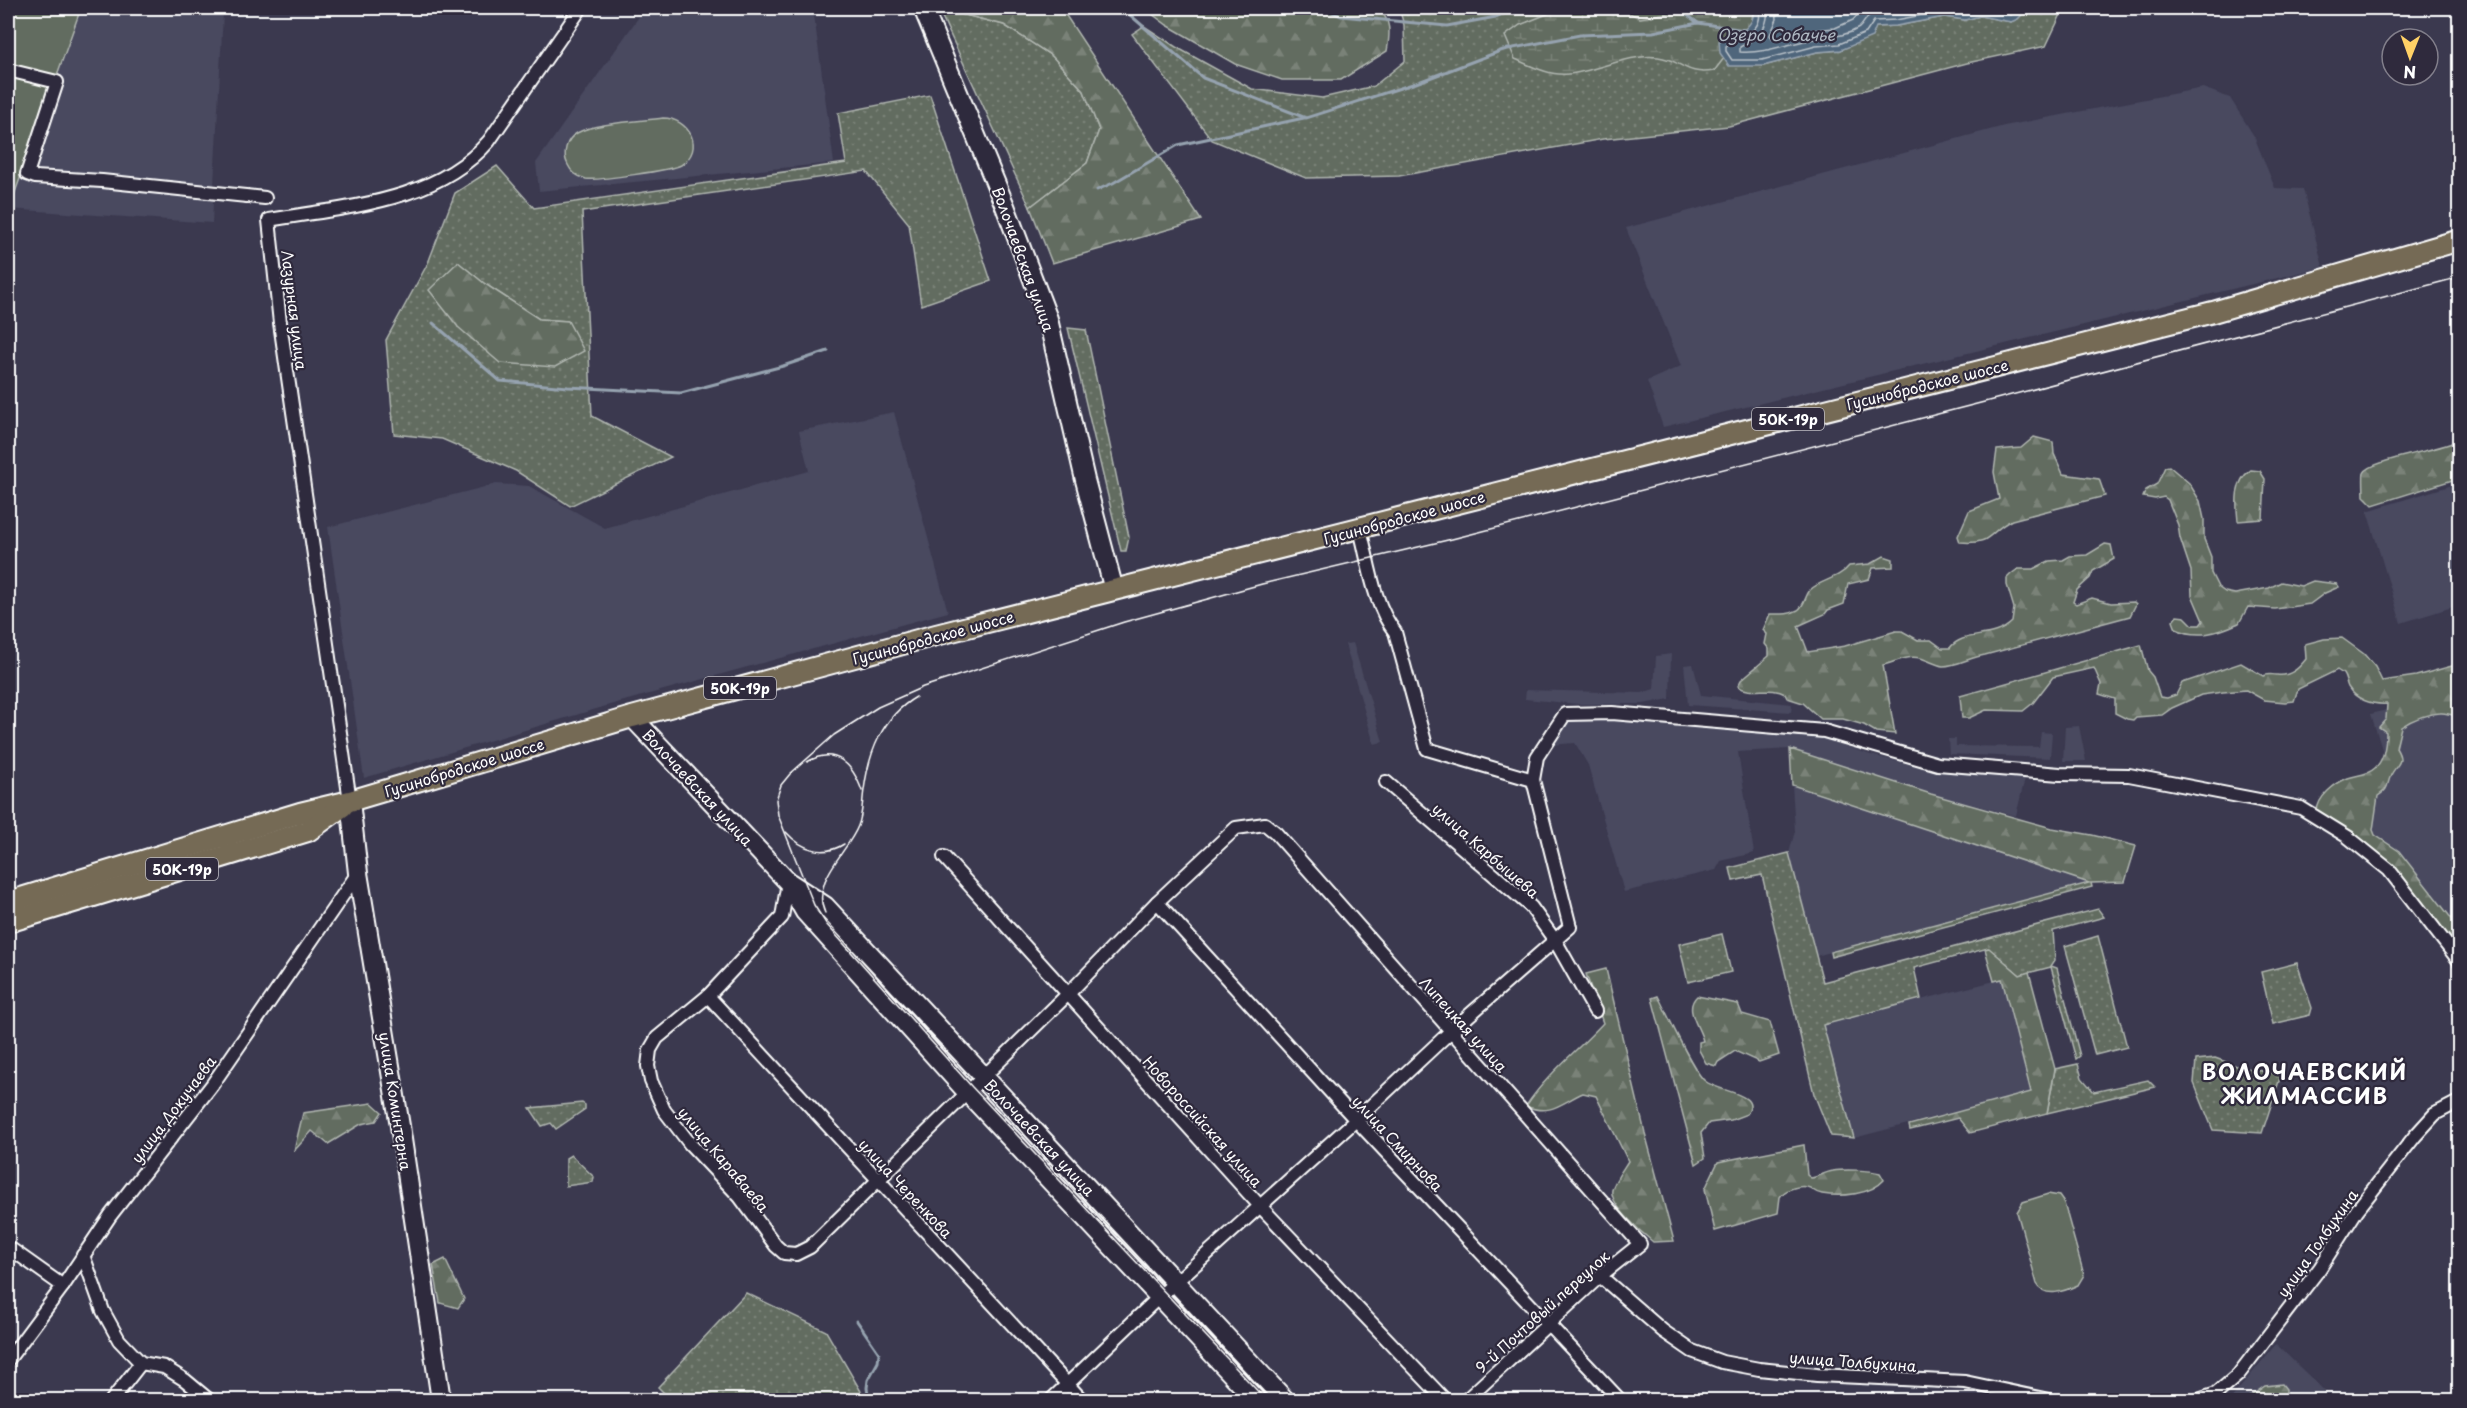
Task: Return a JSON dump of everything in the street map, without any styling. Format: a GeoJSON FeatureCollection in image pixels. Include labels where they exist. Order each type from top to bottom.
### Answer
{"type":"FeatureCollection","features":[{"type":"Feature","properties":{"kind":"main road","name":"Волочаевская улица"},"geometry":{"type":"LineString","coordinates":[[923,8],[1005,206],[1048,319],[1085,480],[1114,590]]}},
{"type":"Feature","properties":{"kind":"main road","name":"Гусинобродское шоссе"},"geometry":{"type":"LineString","coordinates":[[8,902],[300,813],[350,801],[632,717],[1114,590],[2213,312],[2460,240]]}},
{"type":"Feature","properties":{"kind":"main road","name":"Волочаевская улица"},"geometry":{"type":"LineString","coordinates":[[632,717],[788,882],[806,912],[967,1092],[1256,1401]]}},
{"type":"Feature","properties":{"kind":"main road","name":"Гусинобродское шоссе"},"geometry":{"type":"LineString","coordinates":[[8,922],[308,831],[350,801]]}},
{"type":"Feature","properties":{"kind":"main road","name":"улица Коминтерна"},"geometry":{"type":"LineString","coordinates":[[350,801],[358,873],[400,1126],[441,1401]]}},
{"type":"Feature","properties":{"kind":"main road","name":"Волочаевская улица"},"geometry":{"type":"LineString","coordinates":[[788,882],[825,906],[1285,1401]]}},
{"type":"Feature","properties":{"kind":"street","name":"Лазурная улица"},"geometry":{"type":"LineString","coordinates":[[350,801],[280,323],[269,220],[389,198],[444,178],[476,157],[581,8]]}},
{"type":"Feature","properties":{"kind":"street"},"geometry":{"type":"LineString","coordinates":[[8,70],[57,82],[27,174],[35,177],[102,181],[266,198]]}},
{"type":"Feature","properties":{"kind":"street"},"geometry":{"type":"LineString","coordinates":[[1360,529],[1386,620],[1395,632],[1427,749],[1533,780]]}},
{"type":"Feature","properties":{"kind":"street"},"geometry":{"type":"LineString","coordinates":[[1051,1401],[1159,1297],[1450,1032],[1556,942],[1570,927],[1533,780],[1537,757],[1565,714],[1612,713],[1824,731],[1938,764],[2060,774],[2129,775],[2301,808],[2348,837],[2388,870],[2460,962]]}},
{"type":"Feature","properties":{"kind":"street","name":"улица Карбышева"},"geometry":{"type":"LineString","coordinates":[[1386,782],[1531,907],[1556,942],[1595,1011]]}},
{"type":"Feature","properties":{"kind":"street","name":"Липецкая улица"},"geometry":{"type":"LineString","coordinates":[[1157,902],[1236,828],[1265,824],[1275,832],[1640,1244]]}},
{"type":"Feature","properties":{"kind":"street","name":"Новороссийская улица"},"geometry":{"type":"LineString","coordinates":[[944,856],[1260,1206],[1445,1401]]}},
{"type":"Feature","properties":{"kind":"street","name":"улица Докучаева"},"geometry":{"type":"LineString","coordinates":[[8,1360],[212,1085],[358,873]]}},
{"type":"Feature","properties":{"kind":"street"},"geometry":{"type":"LineString","coordinates":[[708,996],[782,917],[788,882]]}},
{"type":"Feature","properties":{"kind":"street"},"geometry":{"type":"LineString","coordinates":[[878,1181],[982,1076],[1068,994],[1157,902]]}},
{"type":"Feature","properties":{"kind":"street","name":"улица Смирнова"},"geometry":{"type":"LineString","coordinates":[[1157,902],[1356,1120],[1620,1401]]}},
{"type":"Feature","properties":{"kind":"street","name":"улица Караваева"},"geometry":{"type":"LineString","coordinates":[[708,996],[657,1038],[650,1050],[648,1066],[651,1081],[664,1110],[690,1144],[740,1197],[776,1246],[784,1253],[796,1254],[810,1247],[878,1181]]}},
{"type":"Feature","properties":{"kind":"street","name":"улица Черенкова"},"geometry":{"type":"LineString","coordinates":[[708,996],[1082,1401]]}},
{"type":"Feature","properties":{"kind":"street","name":"улица Толбухина"},"geometry":{"type":"LineString","coordinates":[[2198,1401],[2216,1394],[2238,1375],[2320,1268],[2357,1210],[2415,1136],[2435,1114],[2460,1101]]}},
{"type":"Feature","properties":{"kind":"street","name":"9-й Почтовый переулок"},"geometry":{"type":"LineString","coordinates":[[1466,1401],[1600,1276],[1640,1244]]}},
{"type":"Feature","properties":{"kind":"street"},"geometry":{"type":"LineString","coordinates":[[8,1247],[63,1286]]}},
{"type":"Feature","properties":{"kind":"street"},"geometry":{"type":"LineString","coordinates":[[83,1256],[103,1311],[119,1340],[141,1363],[164,1367],[185,1380],[209,1401]]}},
{"type":"Feature","properties":{"kind":"street","name":"улица Толбухина"},"geometry":{"type":"LineString","coordinates":[[1600,1276],[1663,1331],[1692,1351],[1722,1362],[1759,1369],[1817,1375],[1965,1382],[2049,1401]]}},
{"type":"Feature","properties":{"kind":"street"},"geometry":{"type":"LineString","coordinates":[[112,1401],[141,1363]]}},
{"type":"Feature","properties":{"kind":"shaded area"},"geometry":{"type":"Polygon","coordinates":[[[81,8],[199,8],[223,13],[212,223],[9,209],[81,8]]]}},
{"type":"Feature","properties":{"kind":"shaded area"},"geometry":{"type":"Polygon","coordinates":[[[645,8],[813,8],[834,163],[539,191],[536,163],[645,8]]]}},
{"type":"Feature","properties":{"kind":"shaded area"},"geometry":{"type":"Polygon","coordinates":[[[2203,88],[2230,98],[2254,136],[2275,188],[2303,189],[2323,267],[1663,427],[1647,381],[1681,366],[1626,228],[2004,126],[2203,88]]]}},
{"type":"Feature","properties":{"kind":"shaded area"},"geometry":{"type":"Polygon","coordinates":[[[894,412],[948,612],[613,704],[364,778],[328,527],[496,484],[529,486],[605,528],[809,471],[799,431],[894,412]]]}},
{"type":"Feature","properties":{"kind":"shaded area"},"geometry":{"type":"Polygon","coordinates":[[[2459,483],[2459,605],[2401,623],[2367,511],[2459,483]]]}},
{"type":"Feature","properties":{"kind":"shaded area"},"geometry":{"type":"Polygon","coordinates":[[[1353,643],[1383,742],[1374,744],[1345,644],[1353,643]]]}},
{"type":"Feature","properties":{"kind":"shaded area"},"geometry":{"type":"Polygon","coordinates":[[[1671,654],[1670,699],[1643,704],[1577,704],[1525,699],[1526,690],[1642,693],[1654,689],[1656,656],[1671,654]]]}},
{"type":"Feature","properties":{"kind":"shaded area"},"geometry":{"type":"Polygon","coordinates":[[[1693,664],[1701,695],[1792,704],[1791,712],[1688,705],[1684,665],[1693,664]]]}},
{"type":"Feature","properties":{"kind":"shaded area"},"geometry":{"type":"Polygon","coordinates":[[[2459,691],[2459,950],[2340,823],[2386,762],[2371,714],[2459,691]]]}},
{"type":"Feature","properties":{"kind":"shaded area"},"geometry":{"type":"Polygon","coordinates":[[[1566,719],[1611,719],[1805,732],[1871,755],[1933,770],[2025,778],[2016,816],[1924,792],[1790,749],[1738,752],[1754,853],[1721,861],[1716,870],[1624,892],[1588,765],[1575,743],[1550,745],[1566,719]]]}},
{"type":"Feature","properties":{"kind":"shaded area"},"geometry":{"type":"Polygon","coordinates":[[[2079,726],[2086,761],[2063,761],[2065,727],[2079,726]]]}},
{"type":"Feature","properties":{"kind":"shaded area"},"geometry":{"type":"Polygon","coordinates":[[[2041,732],[2052,733],[2050,758],[1949,754],[1948,739],[1956,739],[1956,746],[2039,747],[2041,732]]]}},
{"type":"Feature","properties":{"kind":"shaded area"},"geometry":{"type":"Polygon","coordinates":[[[1792,785],[2090,883],[1816,956],[1789,853],[1795,831],[1792,785]]]}},
{"type":"Feature","properties":{"kind":"shaded area"},"geometry":{"type":"Polygon","coordinates":[[[2002,979],[2031,1092],[1854,1138],[1823,1025],[2002,979]]]}},
{"type":"Feature","properties":{"kind":"shaded area"},"geometry":{"type":"Polygon","coordinates":[[[2276,1344],[2334,1400],[2230,1400],[2276,1344]]]}},
{"type":"Feature","properties":{"kind":"green space"},"geometry":{"type":"Polygon","coordinates":[[[8,8],[81,8],[8,212],[8,8]]]}},
{"type":"Feature","properties":{"kind":"green space"},"geometry":{"type":"Polygon","coordinates":[[[938,8],[1004,25],[1052,56],[1084,91],[1099,130],[1087,163],[1030,207],[938,8]]]}},
{"type":"Feature","properties":{"kind":"green space"},"geometry":{"type":"Polygon","coordinates":[[[938,8],[1061,8],[1201,220],[1052,263],[1030,207],[1087,163],[1099,130],[1084,91],[1052,56],[1004,25],[938,8]]]}},
{"type":"Feature","properties":{"kind":"green space"},"geometry":{"type":"Polygon","coordinates":[[[1144,8],[1376,8],[1385,17],[1389,27],[1388,45],[1387,51],[1341,80],[1282,80],[1235,64],[1167,25],[1144,8]]]}},
{"type":"Feature","properties":{"kind":"green space"},"geometry":{"type":"Polygon","coordinates":[[[1399,8],[1753,8],[1752,22],[1763,66],[1817,52],[1841,50],[1875,27],[1896,26],[1944,17],[1965,20],[1980,16],[2011,22],[2028,8],[2064,8],[2046,46],[1967,63],[1729,126],[1603,139],[1399,176],[1306,178],[1212,140],[1132,34],[1144,26],[1176,47],[1252,89],[1322,98],[1374,86],[1405,61],[1404,25],[1399,8]]]}},
{"type":"Feature","properties":{"kind":"green space"},"geometry":{"type":"Polygon","coordinates":[[[1562,8],[1619,8],[1640,18],[1679,11],[1682,8],[1753,8],[1752,22],[1714,71],[1690,70],[1673,61],[1647,56],[1578,73],[1561,74],[1541,70],[1515,59],[1505,36],[1520,25],[1562,8]]]}},
{"type":"Feature","properties":{"kind":"green space"},"geometry":{"type":"Polygon","coordinates":[[[930,95],[991,281],[921,305],[909,224],[866,171],[582,212],[592,416],[671,457],[570,506],[516,471],[442,439],[394,434],[386,340],[428,263],[455,193],[497,166],[534,208],[846,163],[838,113],[930,95]],[[458,262],[458,327],[568,321],[539,319],[485,284],[458,262]]]}},
{"type":"Feature","properties":{"kind":"green space"},"geometry":{"type":"Polygon","coordinates":[[[663,118],[680,123],[691,136],[692,151],[681,165],[619,177],[586,179],[571,170],[566,161],[566,147],[577,133],[594,127],[663,118]]]}},
{"type":"Feature","properties":{"kind":"green space"},"geometry":{"type":"Polygon","coordinates":[[[458,262],[485,284],[539,319],[568,321],[584,351],[555,367],[500,363],[458,327],[429,290],[458,262]]]}},
{"type":"Feature","properties":{"kind":"green space"},"geometry":{"type":"Polygon","coordinates":[[[1068,328],[1086,330],[1129,537],[1126,551],[1121,551],[1068,328]]]}},
{"type":"Feature","properties":{"kind":"green space"},"geometry":{"type":"Polygon","coordinates":[[[2034,437],[2053,442],[2054,454],[2063,474],[2099,479],[2105,496],[2012,520],[1979,542],[1960,542],[1958,536],[1969,511],[1999,499],[1994,472],[1997,450],[2021,448],[2034,437]]]}},
{"type":"Feature","properties":{"kind":"green space"},"geometry":{"type":"Polygon","coordinates":[[[2459,440],[2459,478],[2373,505],[2364,496],[2364,473],[2369,468],[2459,440]]]}},
{"type":"Feature","properties":{"kind":"green space"},"geometry":{"type":"Polygon","coordinates":[[[2169,466],[2189,483],[2200,501],[2204,519],[2204,539],[2211,557],[2211,573],[2218,587],[2225,592],[2235,594],[2269,588],[2281,582],[2301,586],[2313,581],[2337,584],[2339,587],[2325,593],[2310,604],[2275,609],[2248,607],[2239,623],[2208,634],[2192,634],[2176,629],[2173,621],[2177,616],[2185,617],[2193,625],[2200,625],[2203,621],[2192,595],[2191,571],[2178,525],[2168,500],[2164,497],[2155,499],[2143,497],[2146,490],[2157,484],[2165,467],[2169,466]]]}},
{"type":"Feature","properties":{"kind":"green space"},"geometry":{"type":"Polygon","coordinates":[[[2251,470],[2260,471],[2265,479],[2263,519],[2238,521],[2237,493],[2245,475],[2251,470]]]}},
{"type":"Feature","properties":{"kind":"green space"},"geometry":{"type":"Polygon","coordinates":[[[2105,544],[2111,545],[2114,559],[2093,571],[2090,578],[2077,590],[2073,602],[2076,604],[2092,598],[2111,603],[2134,602],[2136,604],[2130,616],[1948,666],[1915,657],[1883,665],[1895,734],[1876,732],[1864,725],[1843,719],[1821,719],[1803,703],[1787,698],[1779,691],[1748,690],[1738,686],[1741,680],[1769,656],[1769,649],[1765,644],[1767,634],[1763,630],[1770,614],[1798,610],[1810,590],[1840,574],[1849,566],[1870,564],[1884,556],[1893,559],[1893,567],[1873,568],[1869,579],[1848,584],[1844,604],[1798,626],[1808,652],[1845,646],[1896,631],[1902,631],[1918,640],[1931,640],[1942,648],[1950,648],[1962,639],[1996,632],[2012,622],[2014,608],[2007,585],[2007,578],[2011,574],[2018,569],[2033,569],[2049,561],[2087,555],[2105,544]]]}},
{"type":"Feature","properties":{"kind":"green space"},"geometry":{"type":"Polygon","coordinates":[[[2342,638],[2364,654],[2375,667],[2382,681],[2416,676],[2459,664],[2459,714],[2429,714],[2401,727],[2396,748],[2400,760],[2386,789],[2378,796],[2373,830],[2375,835],[2399,851],[2459,928],[2459,955],[2402,880],[2317,812],[2323,796],[2332,787],[2375,768],[2381,761],[2385,747],[2386,732],[2379,727],[2386,719],[2387,704],[2376,704],[2355,695],[2348,687],[2343,674],[2337,670],[2298,689],[2294,701],[2264,700],[2246,690],[2223,692],[2201,695],[2162,715],[2136,717],[2133,720],[2115,713],[2115,699],[2099,694],[2101,684],[2094,668],[2053,677],[2033,703],[2023,711],[1986,710],[1969,718],[1962,718],[1960,696],[2141,645],[2148,671],[2153,677],[2160,697],[2167,698],[2176,695],[2182,683],[2241,663],[2263,676],[2286,675],[2297,669],[2306,659],[2305,644],[2324,639],[2342,638]]]}},
{"type":"Feature","properties":{"kind":"green space"},"geometry":{"type":"Polygon","coordinates":[[[1790,749],[1931,794],[2052,828],[2136,846],[2125,882],[2091,883],[2092,887],[1831,957],[1830,952],[2089,883],[1792,785],[1790,749]]]}},
{"type":"Feature","properties":{"kind":"green space"},"geometry":{"type":"Polygon","coordinates":[[[1789,853],[1823,982],[2098,909],[2104,917],[2053,931],[2055,960],[2051,966],[2057,968],[2080,1056],[2076,1059],[2051,967],[2020,975],[1988,948],[1914,968],[1921,999],[1823,1025],[1854,1138],[1831,1136],[1814,1094],[1762,875],[1733,881],[1730,868],[1789,853]]]}},
{"type":"Feature","properties":{"kind":"green space"},"geometry":{"type":"Polygon","coordinates":[[[1722,934],[1731,972],[1688,982],[1679,944],[1722,934]]]}},
{"type":"Feature","properties":{"kind":"green space"},"geometry":{"type":"Polygon","coordinates":[[[2098,936],[2127,1047],[2095,1055],[2065,946],[2098,936]]]}},
{"type":"Feature","properties":{"kind":"green space"},"geometry":{"type":"Polygon","coordinates":[[[1989,948],[2020,975],[2029,972],[2055,1069],[2047,1113],[1970,1133],[1958,1118],[1910,1130],[1909,1125],[2031,1092],[2002,979],[1994,981],[1985,949],[1989,948]]]}},
{"type":"Feature","properties":{"kind":"green space"},"geometry":{"type":"Polygon","coordinates":[[[2297,963],[2312,1008],[2310,1015],[2273,1024],[2261,972],[2297,963]]]}},
{"type":"Feature","properties":{"kind":"green space"},"geometry":{"type":"Polygon","coordinates":[[[1606,969],[1645,1133],[1674,1241],[1653,1242],[1628,1218],[1612,1196],[1617,1179],[1628,1161],[1596,1096],[1583,1093],[1556,1107],[1543,1110],[1526,1106],[1553,1073],[1603,1023],[1586,974],[1606,969]]]}},
{"type":"Feature","properties":{"kind":"green space"},"geometry":{"type":"Polygon","coordinates":[[[1658,996],[1687,1055],[1705,1081],[1744,1097],[1749,1102],[1750,1107],[1747,1114],[1731,1120],[1709,1123],[1701,1133],[1705,1158],[1696,1164],[1652,998],[1658,996]]]}},
{"type":"Feature","properties":{"kind":"green space"},"geometry":{"type":"Polygon","coordinates":[[[1697,996],[1738,1004],[1742,1014],[1770,1022],[1779,1055],[1759,1062],[1735,1051],[1718,1062],[1716,1066],[1706,1063],[1699,1050],[1699,1042],[1703,1041],[1692,1012],[1693,1001],[1697,996]]]}},
{"type":"Feature","properties":{"kind":"green space"},"geometry":{"type":"Polygon","coordinates":[[[2215,1058],[2237,1066],[2281,1075],[2262,1133],[2213,1130],[2194,1083],[2196,1060],[2215,1058]]]}},
{"type":"Feature","properties":{"kind":"green space"},"geometry":{"type":"Polygon","coordinates":[[[2078,1064],[2082,1078],[2094,1092],[2148,1080],[2155,1087],[2047,1113],[2055,1069],[2078,1064]]]}},
{"type":"Feature","properties":{"kind":"green space"},"geometry":{"type":"Polygon","coordinates":[[[372,1103],[382,1112],[376,1121],[361,1124],[328,1144],[312,1131],[294,1151],[303,1113],[372,1103]]]}},
{"type":"Feature","properties":{"kind":"green space"},"geometry":{"type":"Polygon","coordinates":[[[582,1103],[585,1109],[556,1129],[551,1123],[542,1126],[530,1108],[582,1103]]]}},
{"type":"Feature","properties":{"kind":"green space"},"geometry":{"type":"Polygon","coordinates":[[[1804,1145],[1807,1175],[1811,1178],[1833,1171],[1857,1170],[1880,1173],[1884,1180],[1872,1189],[1847,1195],[1822,1194],[1806,1187],[1794,1188],[1780,1197],[1778,1213],[1715,1231],[1705,1189],[1718,1162],[1804,1145]]]}},
{"type":"Feature","properties":{"kind":"green space"},"geometry":{"type":"Polygon","coordinates":[[[571,1155],[594,1177],[593,1182],[566,1186],[566,1158],[571,1155]]]}},
{"type":"Feature","properties":{"kind":"green space"},"geometry":{"type":"Polygon","coordinates":[[[2048,1194],[2059,1196],[2064,1203],[2084,1275],[2078,1285],[2056,1292],[2045,1291],[2037,1284],[2017,1212],[2023,1202],[2048,1194]]]}},
{"type":"Feature","properties":{"kind":"green space"},"geometry":{"type":"Polygon","coordinates":[[[445,1259],[464,1299],[458,1308],[440,1303],[433,1265],[445,1259]]]}},
{"type":"Feature","properties":{"kind":"green space"},"geometry":{"type":"Polygon","coordinates":[[[746,1293],[826,1331],[866,1400],[671,1400],[658,1387],[746,1293]]]}},
{"type":"Feature","properties":{"kind":"green space"},"geometry":{"type":"Polygon","coordinates":[[[2282,1384],[2286,1389],[2286,1400],[2245,1400],[2265,1386],[2282,1384]]]}},
{"type":"Feature","properties":{"kind":"water","name":"Озеро Собачье"},"geometry":{"type":"Polygon","coordinates":[[[1753,8],[2028,8],[2018,19],[2011,22],[1980,16],[1965,20],[1944,17],[1896,26],[1876,27],[1872,37],[1841,50],[1817,52],[1763,66],[1729,66],[1720,53],[1719,41],[1748,26],[1753,15],[1753,8]]]}},
{"type":"Feature","properties":{"kind":"waterway"},"geometry":{"type":"LineString","coordinates":[[1323,8],[1341,16],[1447,26],[1496,17],[1516,8]]}},
{"type":"Feature","properties":{"kind":"waterway"},"geometry":{"type":"LineString","coordinates":[[1678,8],[1698,23],[1745,30]]}},
{"type":"Feature","properties":{"kind":"waterway"},"geometry":{"type":"LineString","coordinates":[[1129,14],[1203,78],[1306,118],[1416,83],[1503,50],[1580,35],[1653,32],[1698,23]]}},
{"type":"Feature","properties":{"kind":"waterway"},"geometry":{"type":"LineString","coordinates":[[1097,190],[1178,145],[1304,118]]}},
{"type":"Feature","properties":{"kind":"waterway"},"geometry":{"type":"LineString","coordinates":[[433,323],[500,381],[568,387],[681,393],[783,366],[828,351]]}},
{"type":"Feature","properties":{"kind":"waterway"},"geometry":{"type":"LineString","coordinates":[[857,1321],[879,1353],[878,1362],[868,1380],[869,1400]]}},
{"type":"Feature","properties":{"kind":"tram line"},"geometry":{"type":"LineString","coordinates":[[1266,1400],[972,1087],[827,925],[814,905],[778,815],[776,800],[781,785],[790,774],[834,735],[878,707],[923,687],[1124,622],[1262,584],[1452,539],[2460,277]]}},
{"type":"Feature","properties":{"kind":"tram line"},"geometry":{"type":"LineString","coordinates":[[825,913],[822,890],[832,867],[858,826],[869,762],[879,737],[894,715],[916,697]]}},
{"type":"Feature","properties":{"kind":"tram line"},"geometry":{"type":"LineString","coordinates":[[807,762],[817,757],[827,756],[842,760],[854,773],[862,791]]}},
{"type":"Feature","properties":{"kind":"tram line"},"geometry":{"type":"LineString","coordinates":[[786,832],[799,843],[814,850],[829,850],[844,844]]}},
{"type":"Feature","properties":{"kind":"district","name":"ВОЛОЧАЕВСКИЙ ЖИЛМАССИВ"},"geometry":{"type":"Point","coordinates":[2305,1083]}}]}
